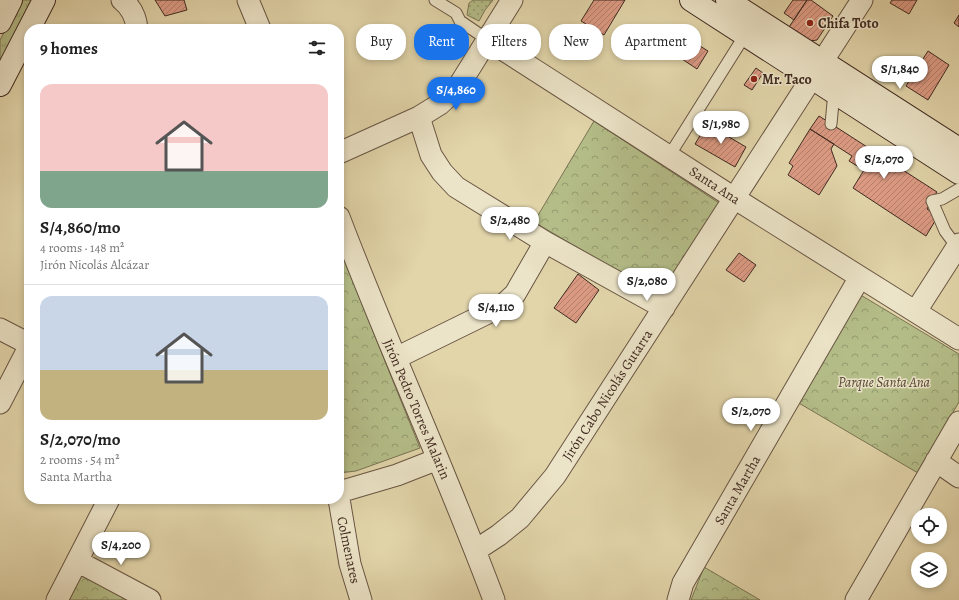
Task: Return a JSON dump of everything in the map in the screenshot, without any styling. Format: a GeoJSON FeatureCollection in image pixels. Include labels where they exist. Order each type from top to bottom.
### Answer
{"type":"FeatureCollection","features":[{"type":"Feature","properties":{"kind":"main road"},"geometry":{"type":"LineString","coordinates":[[0,22],[11,0]]}},
{"type":"Feature","properties":{"kind":"main road"},"geometry":{"type":"LineString","coordinates":[[32,24],[44,0]]}},
{"type":"Feature","properties":{"kind":"main road"},"geometry":{"type":"LineString","coordinates":[[691,0],[745,35],[817,69],[834,92],[913,131],[959,149]]}},
{"type":"Feature","properties":{"kind":"main road"},"geometry":{"type":"LineString","coordinates":[[727,0],[817,69],[913,131],[959,173]]}},
{"type":"Feature","properties":{"kind":"main road"},"geometry":{"type":"LineString","coordinates":[[0,85],[24,39]]}},
{"type":"Feature","properties":{"kind":"street"},"geometry":{"type":"LineString","coordinates":[[122,0],[129,5],[137,24]]}},
{"type":"Feature","properties":{"kind":"street"},"geometry":{"type":"LineString","coordinates":[[244,24],[247,0]]}},
{"type":"Feature","properties":{"kind":"street"},"geometry":{"type":"LineString","coordinates":[[247,0],[258,24]]}},
{"type":"Feature","properties":{"kind":"street"},"geometry":{"type":"LineString","coordinates":[[498,24],[512,0]]}},
{"type":"Feature","properties":{"kind":"street","name":"Jirón Cabo Nicolás Gutarra"},"geometry":{"type":"LineString","coordinates":[[476,550],[499,535],[520,518],[539,497],[554,476],[862,0]]}},
{"type":"Feature","properties":{"kind":"street"},"geometry":{"type":"LineString","coordinates":[[344,151],[418,117],[440,104],[458,87],[477,57]]}},
{"type":"Feature","properties":{"kind":"street","name":"Santa Ana"},"geometry":{"type":"LineString","coordinates":[[519,60],[734,198],[959,339]]}},
{"type":"Feature","properties":{"kind":"street"},"geometry":{"type":"LineString","coordinates":[[418,117],[431,155],[442,172],[456,187],[545,242],[664,308]]}},
{"type":"Feature","properties":{"kind":"street","name":"Jirón Pedro Torres Malarin"},"geometry":{"type":"LineString","coordinates":[[344,232],[476,550],[494,600]]}},
{"type":"Feature","properties":{"kind":"street"},"geometry":{"type":"LineString","coordinates":[[396,358],[502,306],[515,294],[545,242]]}},
{"type":"Feature","properties":{"kind":"street"},"geometry":{"type":"LineString","coordinates":[[916,311],[958,246]]}},
{"type":"Feature","properties":{"kind":"street","name":"Santa Martha"},"geometry":{"type":"LineString","coordinates":[[678,600],[683,583],[860,277]]}},
{"type":"Feature","properties":{"kind":"street"},"geometry":{"type":"LineString","coordinates":[[0,329],[24,343]]}},
{"type":"Feature","properties":{"kind":"street"},"geometry":{"type":"LineString","coordinates":[[0,403],[24,356]]}},
{"type":"Feature","properties":{"kind":"street"},"geometry":{"type":"LineString","coordinates":[[856,600],[959,422]]}},
{"type":"Feature","properties":{"kind":"street"},"geometry":{"type":"LineString","coordinates":[[344,490],[397,475],[438,459]]}},
{"type":"Feature","properties":{"kind":"street"},"geometry":{"type":"LineString","coordinates":[[936,461],[959,477]]}},
{"type":"Feature","properties":{"kind":"street"},"geometry":{"type":"LineString","coordinates":[[57,600],[106,504]]}},
{"type":"Feature","properties":{"kind":"street","name":"Colmenares"},"geometry":{"type":"LineString","coordinates":[[340,504],[350,564],[361,600]]}},
{"type":"Feature","properties":{"kind":"street"},"geometry":{"type":"LineString","coordinates":[[77,561],[150,600]]}},
{"type":"Feature","properties":{"kind":"lane","name":"Santa Ana"},"geometry":{"type":"LineString","coordinates":[[435,0],[456,13],[460,21],[477,33]]}},
{"type":"Feature","properties":{"kind":"lane"},"geometry":{"type":"LineString","coordinates":[[669,156],[745,35]]}},
{"type":"Feature","properties":{"kind":"lane"},"geometry":{"type":"LineString","coordinates":[[831,124],[834,92]]}},
{"type":"Feature","properties":{"kind":"lane"},"geometry":{"type":"LineString","coordinates":[[958,246],[945,230],[932,201],[942,199],[959,189]]}},
{"type":"Feature","properties":{"kind":"green space"},"geometry":{"type":"Polygon","coordinates":[[[21,0],[37,0],[0,71],[0,40],[21,0]]]}},
{"type":"Feature","properties":{"kind":"green space"},"geometry":{"type":"Polygon","coordinates":[[[473,0],[493,0],[479,21],[467,15],[469,3],[473,0]]]}},
{"type":"Feature","properties":{"kind":"green space"},"geometry":{"type":"Polygon","coordinates":[[[594,121],[719,203],[660,296],[534,222],[594,121]]]}},
{"type":"Feature","properties":{"kind":"green space"},"geometry":{"type":"Polygon","coordinates":[[[344,259],[420,448],[356,471],[344,472],[344,259]]]}},
{"type":"Feature","properties":{"kind":"green space","name":"Parque Santa Ana"},"geometry":{"type":"Polygon","coordinates":[[[859,294],[959,354],[959,402],[918,473],[797,402],[859,294]]]}},
{"type":"Feature","properties":{"kind":"green space"},"geometry":{"type":"Polygon","coordinates":[[[704,567],[760,600],[691,600],[704,567]]]}},
{"type":"Feature","properties":{"kind":"green space"},"geometry":{"type":"Polygon","coordinates":[[[82,574],[132,600],[69,600],[82,574]]]}},
{"type":"Feature","properties":{"kind":"building"},"geometry":{"type":"Polygon","coordinates":[[[155,0],[184,0],[187,10],[165,16],[155,0]]]}},
{"type":"Feature","properties":{"kind":"building"},"geometry":{"type":"Polygon","coordinates":[[[594,0],[625,0],[604,35],[603,24],[586,24],[581,21],[594,0]]]}},
{"type":"Feature","properties":{"kind":"building"},"geometry":{"type":"Polygon","coordinates":[[[793,0],[807,0],[794,20],[784,13],[793,0]]]}},
{"type":"Feature","properties":{"kind":"building","name":"Chifa Toto"},"geometry":{"type":"Polygon","coordinates":[[[807,0],[811,0],[833,16],[817,40],[810,41],[789,27],[807,0]]]}},
{"type":"Feature","properties":{"kind":"building"},"geometry":{"type":"Polygon","coordinates":[[[892,0],[917,0],[909,14],[890,3],[892,0]]]}},
{"type":"Feature","properties":{"kind":"building"},"geometry":{"type":"Polygon","coordinates":[[[959,15],[959,27],[954,23],[959,15]]]}},
{"type":"Feature","properties":{"kind":"building"},"geometry":{"type":"Polygon","coordinates":[[[701,47],[708,51],[697,69],[684,60],[701,60],[701,47]]]}},
{"type":"Feature","properties":{"kind":"building"},"geometry":{"type":"Polygon","coordinates":[[[928,51],[949,65],[928,100],[906,86],[928,51]]]}},
{"type":"Feature","properties":{"kind":"building","name":"Mr. Taco"},"geometry":{"type":"Polygon","coordinates":[[[756,68],[763,73],[752,90],[744,85],[756,68]]]}},
{"type":"Feature","properties":{"kind":"building"},"geometry":{"type":"Polygon","coordinates":[[[819,116],[937,192],[927,209],[938,216],[926,236],[853,188],[864,170],[849,161],[852,156],[810,129],[819,116]]]}},
{"type":"Feature","properties":{"kind":"building"},"geometry":{"type":"Polygon","coordinates":[[[707,124],[746,147],[735,167],[695,144],[707,124]]]}},
{"type":"Feature","properties":{"kind":"building"},"geometry":{"type":"Polygon","coordinates":[[[810,129],[834,144],[831,149],[837,166],[819,195],[788,175],[793,166],[789,163],[810,129]]]}},
{"type":"Feature","properties":{"kind":"building"},"geometry":{"type":"Polygon","coordinates":[[[739,253],[756,265],[744,282],[726,270],[739,253]]]}},
{"type":"Feature","properties":{"kind":"building"},"geometry":{"type":"Polygon","coordinates":[[[578,274],[599,290],[576,323],[554,308],[578,274]]]}},
{"type":"Feature","properties":{"kind":"place","name":"Chifa Toto"},"geometry":{"type":"Point","coordinates":[810,23]}},
{"type":"Feature","properties":{"kind":"place","name":"Mr. Taco"},"geometry":{"type":"Point","coordinates":[754,79]}}]}
